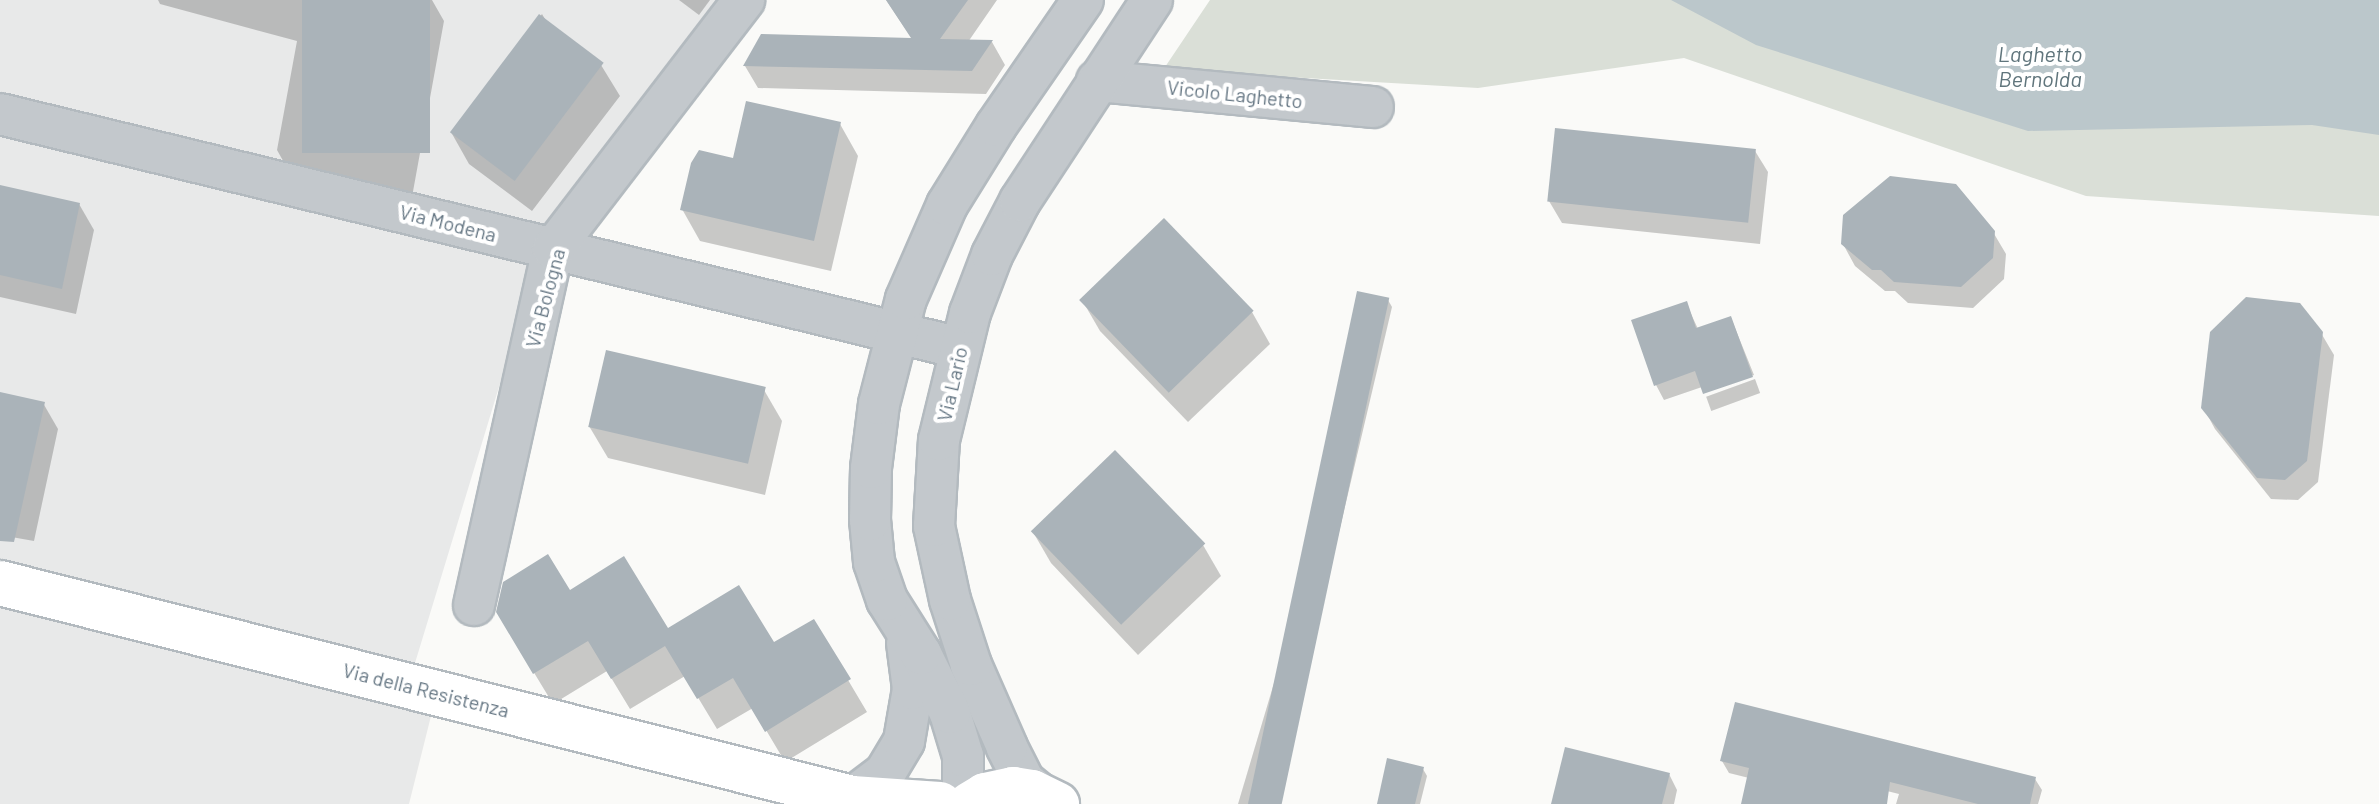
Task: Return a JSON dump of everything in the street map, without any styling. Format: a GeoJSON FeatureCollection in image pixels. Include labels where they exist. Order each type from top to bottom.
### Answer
{"type":"FeatureCollection","features":[{"type":"Feature","properties":{"kind":"street","name":"Via Bologna"},"geometry":{"type":"LineString","coordinates":[[474,605],[553,249],[744,0]]}},
{"type":"Feature","properties":{"kind":"street"},"geometry":{"type":"LineString","coordinates":[[859,801],[892,765],[908,727],[913,671],[905,635],[879,582],[870,520],[876,427],[897,330],[923,257],[968,169],[1083,0]]}},
{"type":"Feature","properties":{"kind":"street","name":"Via Lario"},"geometry":{"type":"LineString","coordinates":[[1049,800],[1020,774],[971,665],[938,551],[935,479],[939,440],[960,348],[980,283],[1004,231],[1097,81],[1152,0]]}},
{"type":"Feature","properties":{"kind":"street","name":"Vicolo Laghetto"},"geometry":{"type":"LineString","coordinates":[[1097,81],[1373,107]]}},
{"type":"Feature","properties":{"kind":"street","name":"Via Modena"},"geometry":{"type":"LineString","coordinates":[[0,114],[897,330],[960,348]]}},
{"type":"Feature","properties":{"kind":"street","name":"Via della Resistenza"},"geometry":{"type":"LineString","coordinates":[[0,583],[859,801],[963,803],[1009,789],[1049,800]]}},
{"type":"Feature","properties":{"kind":"street"},"geometry":{"type":"LineString","coordinates":[[895,614],[921,654],[950,713],[963,756],[963,803]]}},
{"type":"Feature","properties":{"kind":"shaded area"},"geometry":{"type":"Polygon","coordinates":[[[0,0],[726,0],[541,249],[415,663],[433,708],[409,804],[0,804],[0,0]]]}},
{"type":"Feature","properties":{"kind":"shaded area"},"geometry":{"type":"Polygon","coordinates":[[[1210,0],[2379,0],[2379,216],[2086,196],[1684,58],[1478,88],[1163,70],[1210,0]]]}},
{"type":"Feature","properties":{"kind":"water","name":"Laghetto Bernolda"},"geometry":{"type":"Polygon","coordinates":[[[1671,0],[2379,0],[2379,135],[2312,125],[2028,131],[1756,45],[1671,0]]]}},
{"type":"Feature","properties":{"kind":"building"},"geometry":{"type":"Polygon","coordinates":[[[302,0],[430,0],[430,153],[302,153],[302,0]]]}},
{"type":"Feature","properties":{"kind":"building"},"geometry":{"type":"Polygon","coordinates":[[[886,0],[968,0],[940,39],[993,40],[972,71],[743,66],[761,34],[911,38],[886,0]]]}},
{"type":"Feature","properties":{"kind":"building"},"geometry":{"type":"Polygon","coordinates":[[[539,14],[604,63],[515,181],[450,132],[539,14]]]}},
{"type":"Feature","properties":{"kind":"building"},"geometry":{"type":"Polygon","coordinates":[[[746,101],[841,122],[814,241],[680,210],[691,163],[699,150],[733,158],[746,101]]]}},
{"type":"Feature","properties":{"kind":"building"},"geometry":{"type":"Polygon","coordinates":[[[1555,128],[1756,149],[1748,223],[1547,202],[1555,128]]]}},
{"type":"Feature","properties":{"kind":"building"},"geometry":{"type":"Polygon","coordinates":[[[1890,176],[1956,184],[1995,231],[1993,258],[1961,287],[1894,282],[1881,270],[1872,270],[1841,244],[1843,215],[1890,176]]]}},
{"type":"Feature","properties":{"kind":"building"},"geometry":{"type":"Polygon","coordinates":[[[0,185],[80,203],[62,289],[0,275],[0,185]]]}},
{"type":"Feature","properties":{"kind":"building"},"geometry":{"type":"Polygon","coordinates":[[[1164,218],[1254,311],[1169,393],[1079,300],[1164,218]]]}},
{"type":"Feature","properties":{"kind":"building"},"geometry":{"type":"Polygon","coordinates":[[[1357,291],[1389,298],[1282,804],[1248,804],[1357,291]]]}},
{"type":"Feature","properties":{"kind":"building"},"geometry":{"type":"Polygon","coordinates":[[[2246,297],[2300,303],[2323,332],[2307,461],[2285,480],[2257,478],[2201,408],[2210,332],[2246,297]]]}},
{"type":"Feature","properties":{"kind":"building"},"geometry":{"type":"Polygon","coordinates":[[[1687,301],[1696,328],[1731,316],[1753,377],[1703,394],[1695,371],[1654,386],[1631,320],[1687,301]]]}},
{"type":"Feature","properties":{"kind":"building"},"geometry":{"type":"Polygon","coordinates":[[[606,350],[766,387],[748,464],[588,427],[606,350]]]}},
{"type":"Feature","properties":{"kind":"building"},"geometry":{"type":"Polygon","coordinates":[[[0,392],[45,402],[14,542],[0,541],[0,392]]]}},
{"type":"Feature","properties":{"kind":"building"},"geometry":{"type":"Polygon","coordinates":[[[1115,450],[1205,544],[1121,625],[1031,531],[1115,450]]]}},
{"type":"Feature","properties":{"kind":"building"},"geometry":{"type":"Polygon","coordinates":[[[548,554],[570,590],[624,556],[668,628],[739,585],[774,642],[814,619],[851,679],[765,732],[733,678],[697,699],[665,646],[611,679],[588,641],[533,674],[496,612],[503,582],[548,554]]]}},
{"type":"Feature","properties":{"kind":"building"},"geometry":{"type":"Polygon","coordinates":[[[1735,702],[2036,777],[2030,804],[1978,804],[1890,782],[1887,804],[1741,804],[1749,768],[1720,761],[1735,702]]]}},
{"type":"Feature","properties":{"kind":"building"},"geometry":{"type":"Polygon","coordinates":[[[1565,747],[1670,773],[1662,804],[1551,804],[1565,747]]]}},
{"type":"Feature","properties":{"kind":"building"},"geometry":{"type":"Polygon","coordinates":[[[1387,758],[1424,767],[1415,804],[1377,804],[1387,758]]]}}]}
